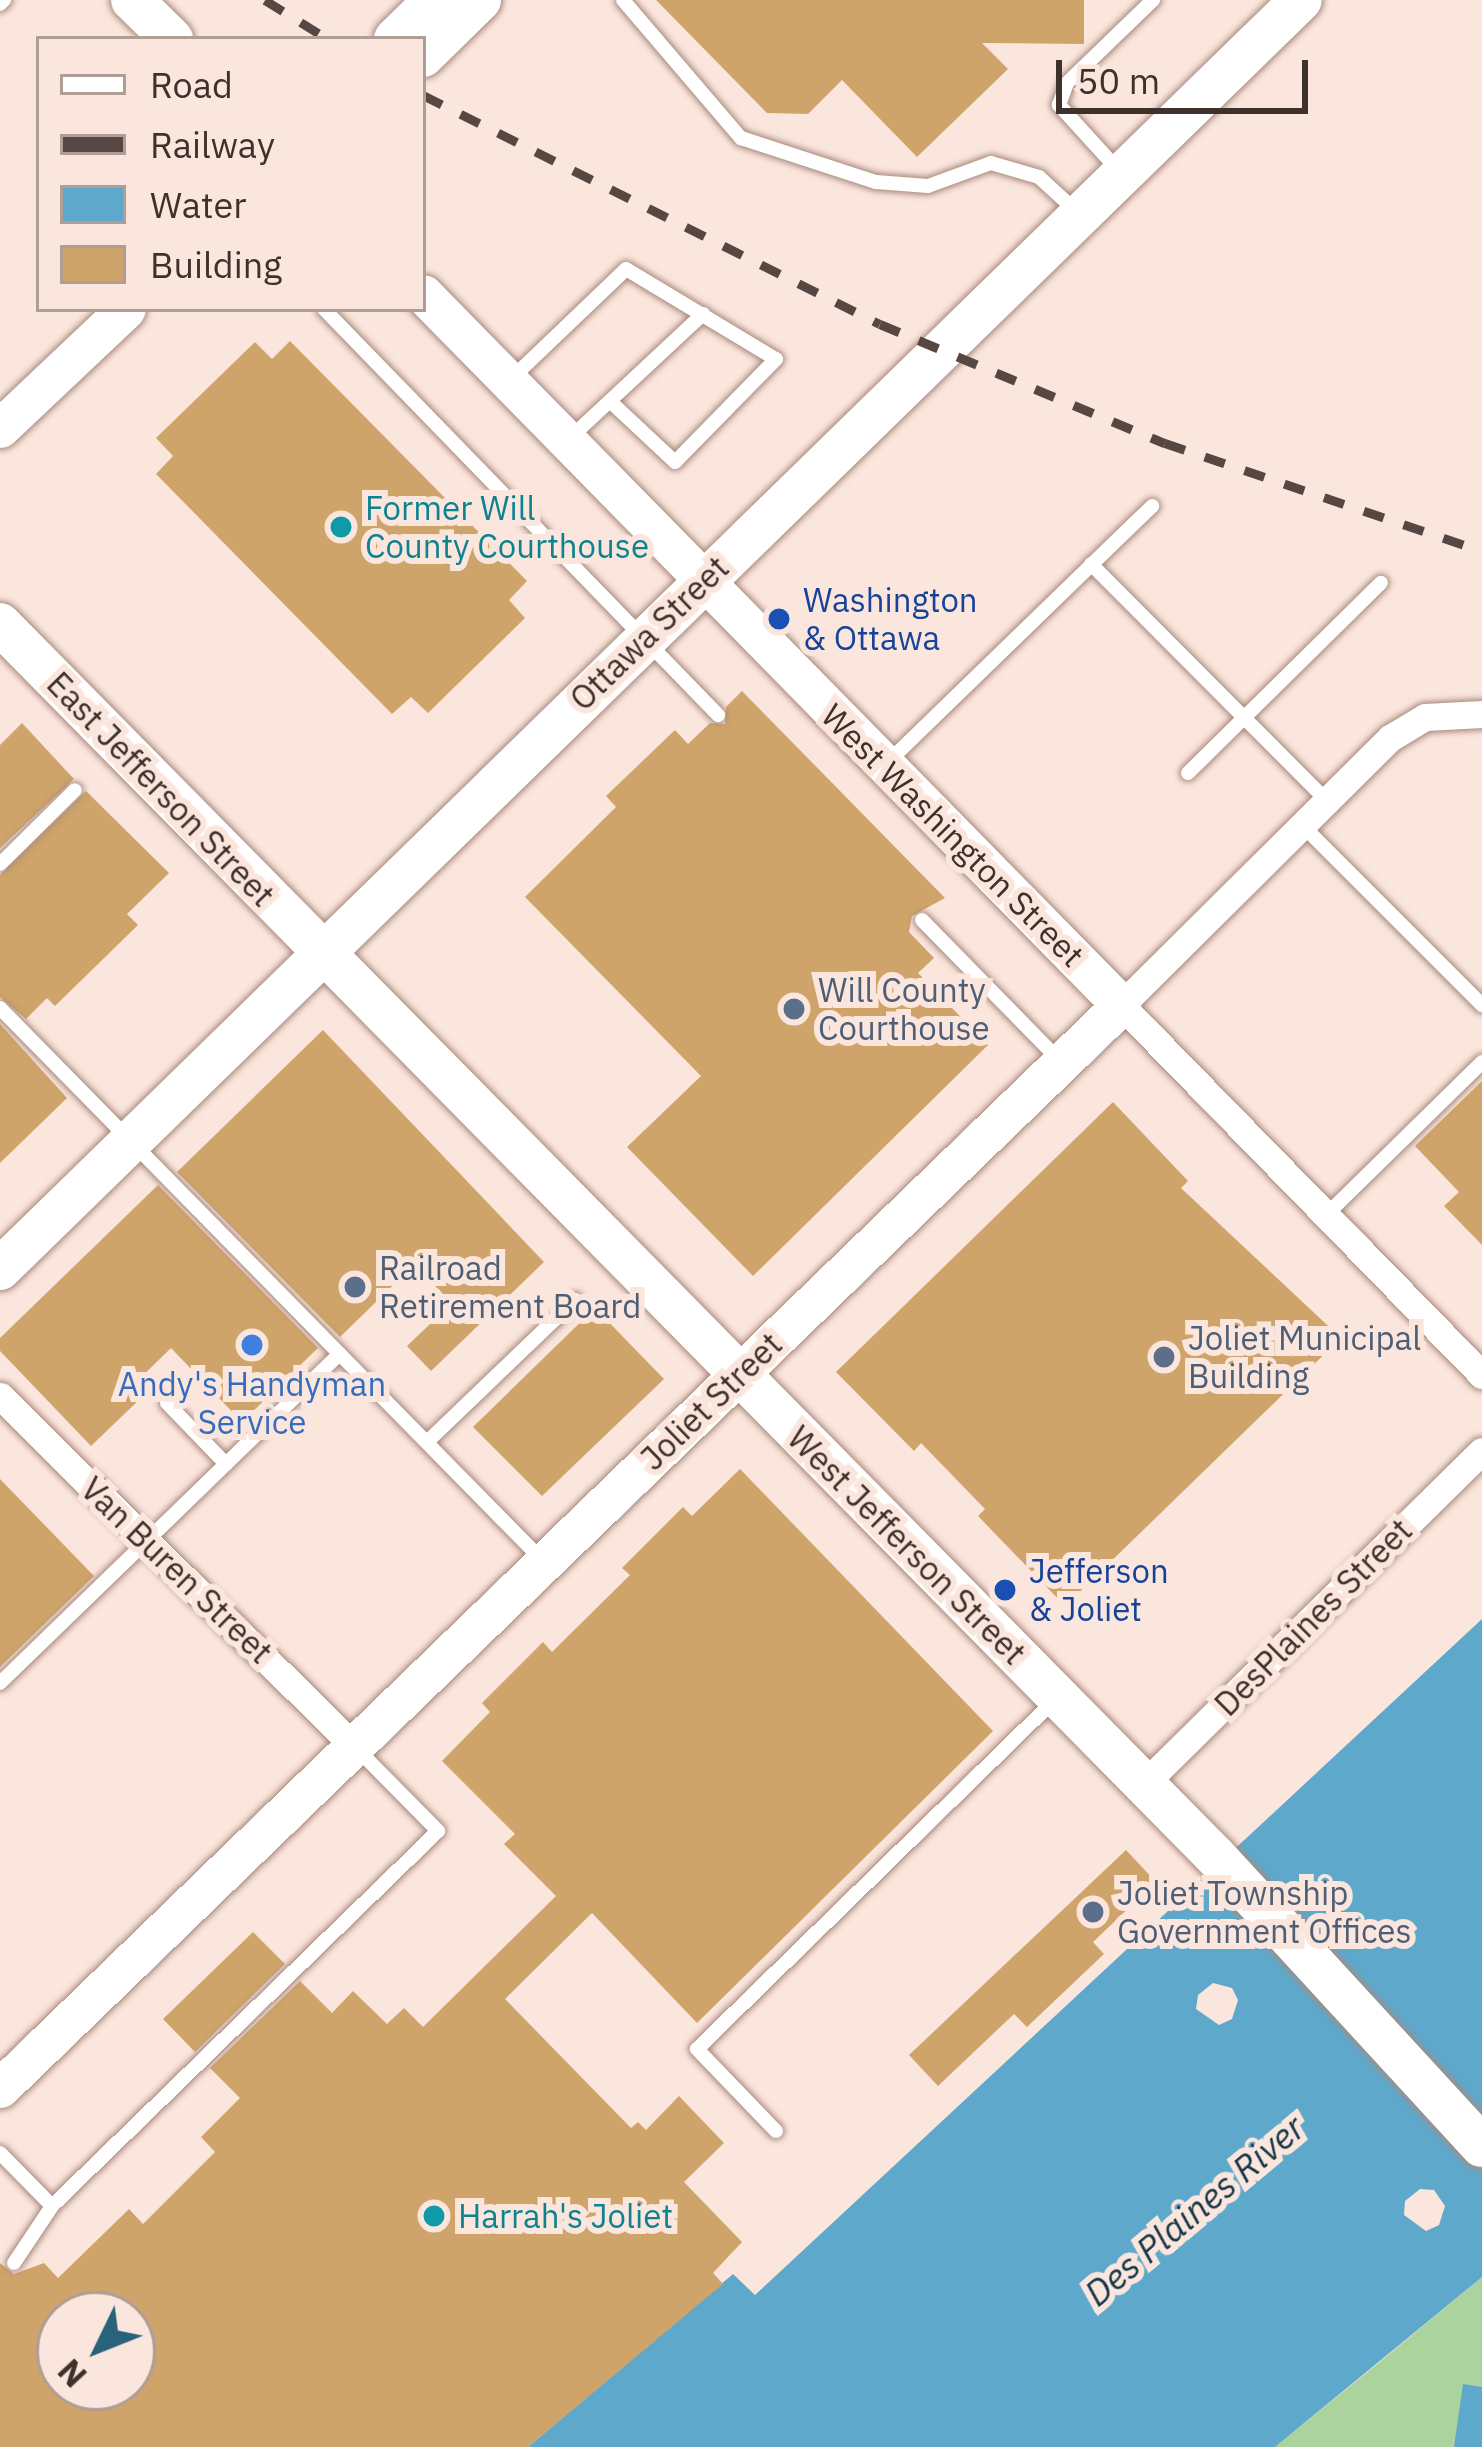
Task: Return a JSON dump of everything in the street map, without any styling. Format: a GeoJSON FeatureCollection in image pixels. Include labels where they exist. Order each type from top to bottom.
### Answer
{"type":"FeatureCollection","features":[{"type":"Feature","properties":{"kind":"main road"},"geometry":{"type":"LineString","coordinates":[[132,0],[169,36]]}},
{"type":"Feature","properties":{"kind":"main road"},"geometry":{"type":"LineString","coordinates":[[398,36],[435,0]]}},
{"type":"Feature","properties":{"kind":"main road"},"geometry":{"type":"LineString","coordinates":[[426,53],[480,0]]}},
{"type":"Feature","properties":{"kind":"main road","name":"Ottawa Street"},"geometry":{"type":"LineString","coordinates":[[0,1269],[1301,0]]}},
{"type":"Feature","properties":{"kind":"main road","name":"East Jefferson Street"},"geometry":{"type":"LineString","coordinates":[[0,624],[323,953]]}},
{"type":"Feature","properties":{"kind":"main road","name":"West Jefferson Street"},"geometry":{"type":"LineString","coordinates":[[323,953],[1215,1856],[1482,2146]]}},
{"type":"Feature","properties":{"kind":"street","name":"West Washington Street"},"geometry":{"type":"LineString","coordinates":[[426,297],[1482,1375]]}},
{"type":"Feature","properties":{"kind":"street"},"geometry":{"type":"LineString","coordinates":[[0,428],[123,312]]}},
{"type":"Feature","properties":{"kind":"street","name":"Joliet Street"},"geometry":{"type":"LineString","coordinates":[[0,2088],[1062,1063],[1390,738],[1425,717],[1482,714]]}},
{"type":"Feature","properties":{"kind":"street","name":"Van Buren Street"},"geometry":{"type":"LineString","coordinates":[[0,1396],[151,1537],[353,1745]]}},
{"type":"Feature","properties":{"kind":"street","name":"DesPlaines Street"},"geometry":{"type":"LineString","coordinates":[[1144,1784],[1482,1451]]}},
{"type":"Feature","properties":{"kind":"lane"},"geometry":{"type":"LineString","coordinates":[[623,0],[741,138],[876,182],[928,186],[991,163],[1039,177],[1080,214]]}},
{"type":"Feature","properties":{"kind":"lane"},"geometry":{"type":"LineString","coordinates":[[1122,173],[1059,105],[1067,82],[1153,0]]}},
{"type":"Feature","properties":{"kind":"lane"},"geometry":{"type":"LineString","coordinates":[[508,382],[626,269],[776,359],[675,462],[612,403]]}},
{"type":"Feature","properties":{"kind":"lane"},"geometry":{"type":"LineString","coordinates":[[327,312],[718,715]]}},
{"type":"Feature","properties":{"kind":"lane"},"geometry":{"type":"LineString","coordinates":[[566,441],[703,314]]}},
{"type":"Feature","properties":{"kind":"lane"},"geometry":{"type":"LineString","coordinates":[[885,766],[1152,506]]}},
{"type":"Feature","properties":{"kind":"lane"},"geometry":{"type":"LineString","coordinates":[[1091,564],[1327,801]]}},
{"type":"Feature","properties":{"kind":"lane"},"geometry":{"type":"LineString","coordinates":[[1188,773],[1381,583]]}},
{"type":"Feature","properties":{"kind":"lane"},"geometry":{"type":"LineString","coordinates":[[0,864],[75,790]]}},
{"type":"Feature","properties":{"kind":"lane"},"geometry":{"type":"LineString","coordinates":[[1302,825],[1482,1005]]}},
{"type":"Feature","properties":{"kind":"lane"},"geometry":{"type":"LineString","coordinates":[[922,920],[1062,1063]]}},
{"type":"Feature","properties":{"kind":"lane"},"geometry":{"type":"LineString","coordinates":[[0,1008],[544,1562]]}},
{"type":"Feature","properties":{"kind":"lane"},"geometry":{"type":"LineString","coordinates":[[1326,1215],[1482,1062]]}},
{"type":"Feature","properties":{"kind":"lane"},"geometry":{"type":"LineString","coordinates":[[427,1442],[575,1300]]}},
{"type":"Feature","properties":{"kind":"lane"},"geometry":{"type":"LineString","coordinates":[[0,1683],[340,1354]]}},
{"type":"Feature","properties":{"kind":"lane"},"geometry":{"type":"LineString","coordinates":[[167,1403],[226,1464]]}},
{"type":"Feature","properties":{"kind":"lane"},"geometry":{"type":"LineString","coordinates":[[776,2131],[697,2050],[1058,1697]]}},
{"type":"Feature","properties":{"kind":"lane"},"geometry":{"type":"LineString","coordinates":[[14,2263],[52,2206],[438,1831],[353,1745]]}},
{"type":"Feature","properties":{"kind":"lane"},"geometry":{"type":"LineString","coordinates":[[0,2152],[52,2206]]}},
{"type":"Feature","properties":{"kind":"green space"},"geometry":{"type":"Polygon","coordinates":[[[1482,2277],[1482,2447],[1275,2447],[1381,2361],[1482,2277]]]}},
{"type":"Feature","properties":{"kind":"water","name":"Des Plaines River"},"geometry":{"type":"Polygon","coordinates":[[[1482,1619],[1482,2277],[1275,2447],[528,2447],[733,2274],[755,2295],[1482,1619]],[[1213,1983],[1198,1995],[1196,2009],[1219,2025],[1232,2019],[1238,2000],[1232,1988],[1213,1983]],[[1420,2189],[1405,2201],[1404,2215],[1426,2231],[1439,2225],[1445,2206],[1434,2190],[1420,2189]]]}},
{"type":"Feature","properties":{"kind":"water"},"geometry":{"type":"Polygon","coordinates":[[[1463,2384],[1482,2387],[1482,2447],[1454,2447],[1463,2384]]]}},
{"type":"Feature","properties":{"kind":"building"},"geometry":{"type":"Polygon","coordinates":[[[656,0],[1084,0],[1084,44],[982,43],[1008,69],[917,157],[842,80],[808,114],[767,113],[656,0]]]}},
{"type":"Feature","properties":{"kind":"building","name":"Former Will County Courthouse"},"geometry":{"type":"Polygon","coordinates":[[[290,341],[527,581],[509,600],[525,618],[428,713],[411,697],[392,714],[156,474],[173,456],[156,438],[255,342],[272,359],[290,341]]]}},
{"type":"Feature","properties":{"kind":"building","name":"Will County Courthouse"},"geometry":{"type":"Polygon","coordinates":[[[742,691],[945,898],[912,916],[909,932],[934,958],[918,973],[988,1045],[753,1276],[627,1147],[701,1076],[525,897],[616,807],[606,796],[675,730],[688,744],[710,723],[725,724],[726,707],[742,691]]]}},
{"type":"Feature","properties":{"kind":"building"},"geometry":{"type":"Polygon","coordinates":[[[22,723],[74,779],[0,848],[0,745],[22,723]]]}},
{"type":"Feature","properties":{"kind":"building"},"geometry":{"type":"Polygon","coordinates":[[[86,791],[169,873],[127,914],[138,925],[55,1006],[47,998],[26,1019],[0,997],[0,875],[86,791]]]}},
{"type":"Feature","properties":{"kind":"building"},"geometry":{"type":"Polygon","coordinates":[[[0,1024],[67,1098],[0,1163],[0,1024]]]}},
{"type":"Feature","properties":{"kind":"building"},"geometry":{"type":"Polygon","coordinates":[[[323,1030],[544,1262],[431,1371],[407,1346],[452,1303],[414,1265],[340,1337],[177,1172],[323,1030]]]}},
{"type":"Feature","properties":{"kind":"building"},"geometry":{"type":"Polygon","coordinates":[[[1482,1081],[1482,1245],[1444,1206],[1459,1192],[1415,1146],[1482,1081]]]}},
{"type":"Feature","properties":{"kind":"building","name":"Joliet Municipal Building"},"geometry":{"type":"Polygon","coordinates":[[[1113,1102],[1188,1181],[1181,1188],[1341,1338],[1065,1606],[978,1516],[985,1509],[921,1443],[914,1451],[836,1372],[1113,1102]]]}},
{"type":"Feature","properties":{"kind":"building"},"geometry":{"type":"Polygon","coordinates":[[[158,1185],[318,1348],[242,1422],[171,1348],[130,1388],[140,1399],[91,1446],[0,1351],[0,1338],[158,1185]]]}},
{"type":"Feature","properties":{"kind":"building"},"geometry":{"type":"Polygon","coordinates":[[[595,1308],[664,1379],[542,1496],[473,1427],[595,1308]]]}},
{"type":"Feature","properties":{"kind":"building"},"geometry":{"type":"Polygon","coordinates":[[[740,1469],[993,1731],[697,2023],[592,1913],[505,1999],[631,2128],[638,2122],[646,2130],[679,2096],[724,2143],[684,2182],[742,2242],[713,2273],[723,2284],[528,2447],[0,2447],[0,2263],[14,2274],[44,2263],[58,2278],[129,2209],[143,2224],[215,2152],[201,2137],[240,2098],[210,2068],[300,1981],[332,2013],[353,1991],[387,2024],[404,2008],[423,2027],[556,1896],[504,1844],[515,1834],[442,1761],[490,1712],[482,1703],[543,1642],[552,1652],[630,1575],[622,1568],[683,1507],[692,1516],[740,1469]]]}},
{"type":"Feature","properties":{"kind":"building"},"geometry":{"type":"Polygon","coordinates":[[[0,1479],[94,1576],[0,1667],[0,1479]]]}},
{"type":"Feature","properties":{"kind":"building","name":"Joliet Township Government Offices"},"geometry":{"type":"Polygon","coordinates":[[[1126,1850],[1156,1882],[1093,1942],[1104,1954],[1027,2027],[1014,2014],[938,2086],[909,2055],[1126,1850]]]}},
{"type":"Feature","properties":{"kind":"building"},"geometry":{"type":"Polygon","coordinates":[[[253,1932],[285,1964],[195,2052],[163,2019],[253,1932]]]}},
{"type":"Feature","properties":{"kind":"railway"},"geometry":{"type":"LineString","coordinates":[[265,0],[323,36]]}},
{"type":"Feature","properties":{"kind":"railway"},"geometry":{"type":"LineString","coordinates":[[426,97],[880,324],[1165,443],[1482,551]]}},
{"type":"Feature","properties":{"kind":"place","name":"Former Will County Courthouse"},"geometry":{"type":"Point","coordinates":[341,527]}},
{"type":"Feature","properties":{"kind":"place","name":"Washington & Ottawa"},"geometry":{"type":"Point","coordinates":[779,619]}},
{"type":"Feature","properties":{"kind":"place","name":"Will County Courthouse"},"geometry":{"type":"Point","coordinates":[794,1009]}},
{"type":"Feature","properties":{"kind":"place","name":"Railroad Retirement Board"},"geometry":{"type":"Point","coordinates":[355,1287]}},
{"type":"Feature","properties":{"kind":"place","name":"Andy's Handyman Service"},"geometry":{"type":"Point","coordinates":[252,1345]}},
{"type":"Feature","properties":{"kind":"place","name":"Joliet Municipal Building"},"geometry":{"type":"Point","coordinates":[1164,1357]}},
{"type":"Feature","properties":{"kind":"place","name":"Jefferson & Joliet"},"geometry":{"type":"Point","coordinates":[1005,1590]}},
{"type":"Feature","properties":{"kind":"place","name":"Joliet Township Government Offices"},"geometry":{"type":"Point","coordinates":[1093,1912]}},
{"type":"Feature","properties":{"kind":"place","name":"Harrah's Joliet"},"geometry":{"type":"Point","coordinates":[434,2216]}}]}
